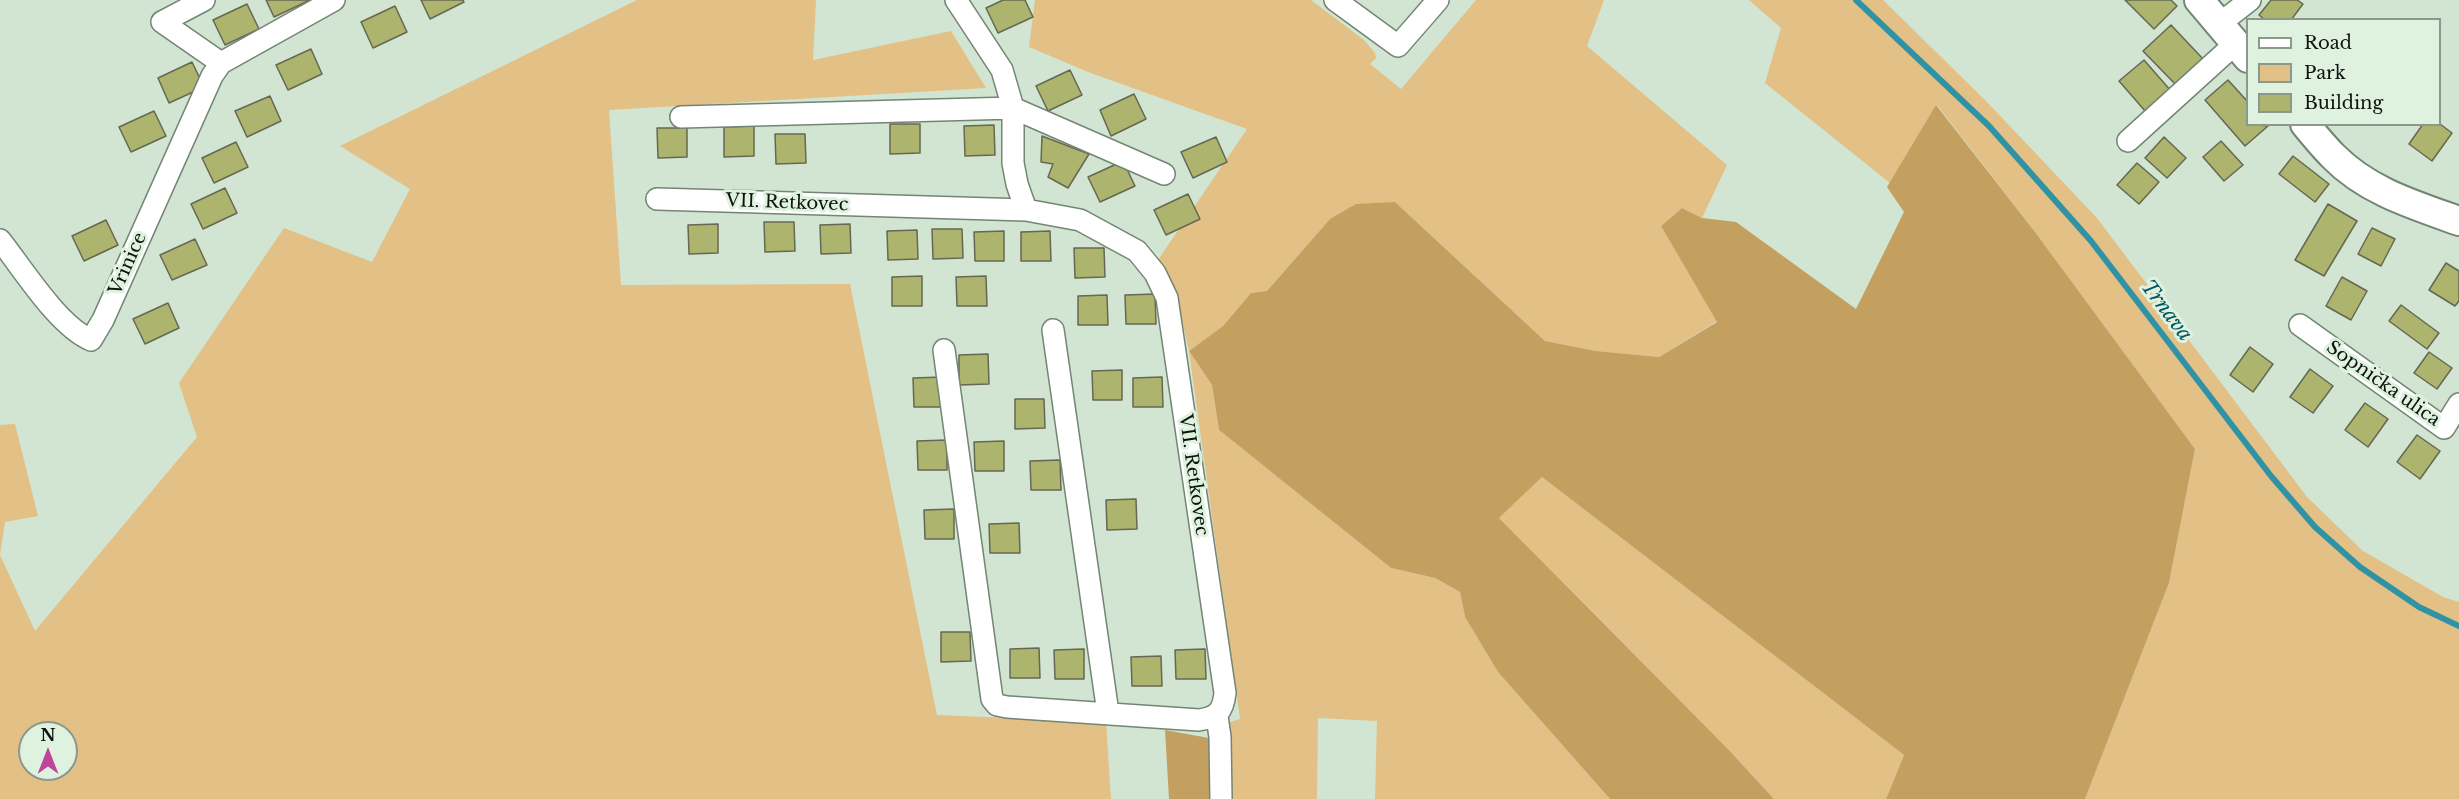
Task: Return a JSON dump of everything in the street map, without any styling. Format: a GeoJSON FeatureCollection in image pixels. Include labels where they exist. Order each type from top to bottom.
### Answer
{"type":"FeatureCollection","features":[{"type":"Feature","properties":{"kind":"street"},"geometry":{"type":"LineString","coordinates":[[204,0],[162,22],[221,63],[334,0]]}},
{"type":"Feature","properties":{"kind":"street"},"geometry":{"type":"LineString","coordinates":[[956,0],[1002,70],[1013,108],[1013,163],[1026,210]]}},
{"type":"Feature","properties":{"kind":"street"},"geometry":{"type":"LineString","coordinates":[[1335,0],[1398,46],[1438,0]]}},
{"type":"Feature","properties":{"kind":"street"},"geometry":{"type":"LineString","coordinates":[[2199,0],[2233,42]]}},
{"type":"Feature","properties":{"kind":"street"},"geometry":{"type":"LineString","coordinates":[[2128,141],[2233,42],[2250,0]]}},
{"type":"Feature","properties":{"kind":"street","name":"Vrinice"},"geometry":{"type":"LineString","coordinates":[[0,240],[63,320],[82,336],[91,340],[103,320],[212,76],[221,63]]}},
{"type":"Feature","properties":{"kind":"street"},"geometry":{"type":"LineString","coordinates":[[681,117],[1013,108],[1164,174]]}},
{"type":"Feature","properties":{"kind":"street"},"geometry":{"type":"LineString","coordinates":[[2307,126],[2333,157],[2362,180],[2397,200],[2459,221]]}},
{"type":"Feature","properties":{"kind":"street","name":"VII. Retkovec"},"geometry":{"type":"LineString","coordinates":[[657,200],[1026,210],[1080,220],[1137,251],[1155,273],[1167,298],[1225,693],[1224,707],[1217,716]]}},
{"type":"Feature","properties":{"kind":"street","name":"Sopnička ulica"},"geometry":{"type":"LineString","coordinates":[[2300,325],[2444,428],[2459,404]]}},
{"type":"Feature","properties":{"kind":"street"},"geometry":{"type":"LineString","coordinates":[[1053,330],[1108,713]]}},
{"type":"Feature","properties":{"kind":"street"},"geometry":{"type":"LineString","coordinates":[[944,350],[992,699],[997,705],[1007,707],[1199,720],[1217,716],[1220,737],[1221,799]]}},
{"type":"Feature","properties":{"kind":"green space"},"geometry":{"type":"Polygon","coordinates":[[[637,0],[816,0],[813,60],[951,31],[986,88],[609,110],[621,285],[850,284],[937,715],[1106,722],[1111,799],[0,799],[0,555],[35,631],[197,437],[179,383],[284,228],[372,262],[410,189],[340,146],[637,0]]]}},
{"type":"Feature","properties":{"kind":"green space"},"geometry":{"type":"Polygon","coordinates":[[[1035,0],[1311,0],[1364,40],[1375,53],[1376,58],[1370,64],[1401,89],[1476,0],[1604,0],[1587,46],[1727,165],[1702,218],[1682,208],[1661,226],[1717,321],[1659,357],[1596,351],[1545,341],[1395,202],[1330,219],[1267,291],[1251,293],[1223,326],[1189,351],[1175,292],[1158,260],[1247,129],[1088,72],[1029,47],[1035,0]]]}},
{"type":"Feature","properties":{"kind":"green space"},"geometry":{"type":"Polygon","coordinates":[[[1749,0],[1883,0],[1986,101],[2097,218],[2307,497],[2363,551],[2443,597],[2459,602],[2459,799],[2085,799],[2169,583],[2195,449],[2035,232],[1937,105],[1890,183],[1765,83],[1781,28],[1749,0]]]}},
{"type":"Feature","properties":{"kind":"green space"},"geometry":{"type":"Polygon","coordinates":[[[1189,351],[1212,385],[1219,430],[1391,568],[1435,578],[1460,592],[1465,617],[1498,672],[1610,799],[1375,799],[1377,721],[1318,718],[1317,799],[1228,799],[1226,732],[1230,722],[1240,719],[1189,351]]]}},
{"type":"Feature","properties":{"kind":"green space"},"geometry":{"type":"Polygon","coordinates":[[[15,424],[38,516],[5,522],[0,555],[0,425],[15,424]]]}},
{"type":"Feature","properties":{"kind":"green space"},"geometry":{"type":"Polygon","coordinates":[[[1542,477],[1904,755],[1886,799],[1774,799],[1728,749],[1499,518],[1542,477]]]}},
{"type":"Feature","properties":{"kind":"shaded area"},"geometry":{"type":"Polygon","coordinates":[[[1936,105],[2035,232],[2195,449],[2169,583],[2085,799],[1886,799],[1904,755],[1542,477],[1499,518],[1728,749],[1774,799],[1610,799],[1498,672],[1465,617],[1460,592],[1435,578],[1391,568],[1219,430],[1212,385],[1189,351],[1223,326],[1251,293],[1267,291],[1330,219],[1356,204],[1395,202],[1545,341],[1596,351],[1659,357],[1717,322],[1661,226],[1682,208],[1702,218],[1736,222],[1856,309],[1904,212],[1887,187],[1936,105]]]}},
{"type":"Feature","properties":{"kind":"shaded area"},"geometry":{"type":"Polygon","coordinates":[[[1165,730],[1209,738],[1211,799],[1169,799],[1165,730]]]}},
{"type":"Feature","properties":{"kind":"building"},"geometry":{"type":"Polygon","coordinates":[[[266,0],[308,0],[308,1],[274,17],[266,0]]]}},
{"type":"Feature","properties":{"kind":"building"},"geometry":{"type":"Polygon","coordinates":[[[421,0],[463,0],[464,2],[430,19],[421,0]]]}},
{"type":"Feature","properties":{"kind":"building"},"geometry":{"type":"Polygon","coordinates":[[[1003,0],[1025,0],[1033,17],[998,33],[986,8],[1003,0]]]}},
{"type":"Feature","properties":{"kind":"building"},"geometry":{"type":"Polygon","coordinates":[[[2125,0],[2171,0],[2177,6],[2154,29],[2125,0]]]}},
{"type":"Feature","properties":{"kind":"building"},"geometry":{"type":"Polygon","coordinates":[[[2271,0],[2297,0],[2303,4],[2292,18],[2263,18],[2259,15],[2271,0]]]}},
{"type":"Feature","properties":{"kind":"building"},"geometry":{"type":"Polygon","coordinates":[[[247,4],[259,29],[225,45],[213,20],[247,4]]]}},
{"type":"Feature","properties":{"kind":"building"},"geometry":{"type":"Polygon","coordinates":[[[395,6],[407,32],[373,48],[361,22],[395,6]]]}},
{"type":"Feature","properties":{"kind":"building"},"geometry":{"type":"Polygon","coordinates":[[[2171,25],[2204,60],[2177,86],[2143,51],[2171,25]]]}},
{"type":"Feature","properties":{"kind":"building"},"geometry":{"type":"Polygon","coordinates":[[[311,49],[322,74],[288,90],[276,65],[311,49]]]}},
{"type":"Feature","properties":{"kind":"building"},"geometry":{"type":"Polygon","coordinates":[[[2144,60],[2171,91],[2146,112],[2119,81],[2144,60]]]}},
{"type":"Feature","properties":{"kind":"building"},"geometry":{"type":"Polygon","coordinates":[[[192,62],[204,87],[169,103],[158,78],[192,62]]]}},
{"type":"Feature","properties":{"kind":"building"},"geometry":{"type":"Polygon","coordinates":[[[1070,70],[1082,95],[1048,111],[1036,86],[1070,70]]]}},
{"type":"Feature","properties":{"kind":"building"},"geometry":{"type":"Polygon","coordinates":[[[2228,80],[2246,100],[2246,126],[2268,126],[2245,146],[2205,100],[2228,80]]]}},
{"type":"Feature","properties":{"kind":"building"},"geometry":{"type":"Polygon","coordinates":[[[1134,94],[1146,119],[1111,136],[1100,110],[1134,94]]]}},
{"type":"Feature","properties":{"kind":"building"},"geometry":{"type":"Polygon","coordinates":[[[270,96],[281,121],[247,137],[235,111],[270,96]]]}},
{"type":"Feature","properties":{"kind":"building"},"geometry":{"type":"Polygon","coordinates":[[[154,111],[166,136],[131,152],[119,127],[154,111]]]}},
{"type":"Feature","properties":{"kind":"building"},"geometry":{"type":"Polygon","coordinates":[[[890,124],[920,124],[920,153],[890,154],[890,124]]]}},
{"type":"Feature","properties":{"kind":"building"},"geometry":{"type":"Polygon","coordinates":[[[994,125],[995,155],[965,156],[964,126],[994,125]]]}},
{"type":"Feature","properties":{"kind":"building"},"geometry":{"type":"Polygon","coordinates":[[[2441,125],[2452,133],[2432,161],[2409,144],[2422,126],[2441,125]]]}},
{"type":"Feature","properties":{"kind":"building"},"geometry":{"type":"Polygon","coordinates":[[[754,126],[754,156],[724,157],[724,127],[754,126]]]}},
{"type":"Feature","properties":{"kind":"building"},"geometry":{"type":"Polygon","coordinates":[[[657,128],[687,128],[687,157],[658,158],[657,128]]]}},
{"type":"Feature","properties":{"kind":"building"},"geometry":{"type":"Polygon","coordinates":[[[775,134],[805,134],[806,163],[776,164],[775,134]]]}},
{"type":"Feature","properties":{"kind":"building"},"geometry":{"type":"Polygon","coordinates":[[[1042,136],[1089,154],[1068,188],[1048,177],[1053,164],[1041,162],[1042,136]]]}},
{"type":"Feature","properties":{"kind":"building"},"geometry":{"type":"Polygon","coordinates":[[[1216,137],[1227,162],[1193,178],[1181,152],[1216,137]]]}},
{"type":"Feature","properties":{"kind":"building"},"geometry":{"type":"Polygon","coordinates":[[[2164,137],[2186,158],[2167,178],[2145,158],[2164,137]]]}},
{"type":"Feature","properties":{"kind":"building"},"geometry":{"type":"Polygon","coordinates":[[[2221,141],[2243,165],[2224,181],[2203,157],[2221,141]]]}},
{"type":"Feature","properties":{"kind":"building"},"geometry":{"type":"Polygon","coordinates":[[[236,142],[248,167],[214,183],[202,158],[236,142]]]}},
{"type":"Feature","properties":{"kind":"building"},"geometry":{"type":"Polygon","coordinates":[[[2293,156],[2329,184],[2315,202],[2279,174],[2293,156]]]}},
{"type":"Feature","properties":{"kind":"building"},"geometry":{"type":"Polygon","coordinates":[[[1123,161],[1135,186],[1100,202],[1088,177],[1123,161]]]}},
{"type":"Feature","properties":{"kind":"building"},"geometry":{"type":"Polygon","coordinates":[[[2137,163],[2159,182],[2139,204],[2117,185],[2137,163]]]}},
{"type":"Feature","properties":{"kind":"building"},"geometry":{"type":"Polygon","coordinates":[[[225,188],[237,213],[203,229],[191,204],[225,188]]]}},
{"type":"Feature","properties":{"kind":"building"},"geometry":{"type":"Polygon","coordinates":[[[1188,194],[1200,219],[1166,235],[1154,210],[1188,194]]]}},
{"type":"Feature","properties":{"kind":"building"},"geometry":{"type":"Polygon","coordinates":[[[2328,204],[2357,221],[2324,276],[2295,260],[2328,204]]]}},
{"type":"Feature","properties":{"kind":"building"},"geometry":{"type":"Polygon","coordinates":[[[106,220],[118,245],[84,261],[72,236],[106,220]]]}},
{"type":"Feature","properties":{"kind":"building"},"geometry":{"type":"Polygon","coordinates":[[[764,222],[794,222],[795,251],[765,252],[764,222]]]}},
{"type":"Feature","properties":{"kind":"building"},"geometry":{"type":"Polygon","coordinates":[[[718,224],[718,253],[689,254],[688,225],[718,224]]]}},
{"type":"Feature","properties":{"kind":"building"},"geometry":{"type":"Polygon","coordinates":[[[850,224],[851,253],[821,254],[820,225],[850,224]]]}},
{"type":"Feature","properties":{"kind":"building"},"geometry":{"type":"Polygon","coordinates":[[[2372,228],[2395,239],[2381,266],[2358,254],[2372,228]]]}},
{"type":"Feature","properties":{"kind":"building"},"geometry":{"type":"Polygon","coordinates":[[[932,229],[962,229],[963,258],[933,259],[932,229]]]}},
{"type":"Feature","properties":{"kind":"building"},"geometry":{"type":"Polygon","coordinates":[[[917,230],[918,259],[888,260],[887,231],[917,230]]]}},
{"type":"Feature","properties":{"kind":"building"},"geometry":{"type":"Polygon","coordinates":[[[1004,231],[1004,261],[975,261],[974,232],[1004,231]]]}},
{"type":"Feature","properties":{"kind":"building"},"geometry":{"type":"Polygon","coordinates":[[[1050,231],[1051,261],[1021,261],[1021,232],[1050,231]]]}},
{"type":"Feature","properties":{"kind":"building"},"geometry":{"type":"Polygon","coordinates":[[[195,239],[207,265],[172,280],[160,255],[195,239]]]}},
{"type":"Feature","properties":{"kind":"building"},"geometry":{"type":"Polygon","coordinates":[[[1074,248],[1104,248],[1105,277],[1075,278],[1074,248]]]}},
{"type":"Feature","properties":{"kind":"building"},"geometry":{"type":"Polygon","coordinates":[[[2446,263],[2459,271],[2459,301],[2455,306],[2429,290],[2446,263]]]}},
{"type":"Feature","properties":{"kind":"building"},"geometry":{"type":"Polygon","coordinates":[[[922,276],[922,306],[892,306],[892,277],[922,276]]]}},
{"type":"Feature","properties":{"kind":"building"},"geometry":{"type":"Polygon","coordinates":[[[986,276],[987,306],[957,306],[956,277],[986,276]]]}},
{"type":"Feature","properties":{"kind":"building"},"geometry":{"type":"Polygon","coordinates":[[[2342,277],[2367,291],[2351,320],[2326,306],[2342,277]]]}},
{"type":"Feature","properties":{"kind":"building"},"geometry":{"type":"Polygon","coordinates":[[[1155,294],[1156,324],[1126,324],[1125,295],[1155,294]]]}},
{"type":"Feature","properties":{"kind":"building"},"geometry":{"type":"Polygon","coordinates":[[[1107,295],[1108,325],[1078,325],[1078,296],[1107,295]]]}},
{"type":"Feature","properties":{"kind":"building"},"geometry":{"type":"Polygon","coordinates":[[[168,303],[179,328],[145,344],[133,319],[168,303]]]}},
{"type":"Feature","properties":{"kind":"building"},"geometry":{"type":"Polygon","coordinates":[[[2401,305],[2439,333],[2427,349],[2389,321],[2401,305]]]}},
{"type":"Feature","properties":{"kind":"building"},"geometry":{"type":"Polygon","coordinates":[[[2250,347],[2273,364],[2253,392],[2230,375],[2250,347]]]}},
{"type":"Feature","properties":{"kind":"building"},"geometry":{"type":"Polygon","coordinates":[[[2429,352],[2452,368],[2437,389],[2414,373],[2429,352]]]}},
{"type":"Feature","properties":{"kind":"building"},"geometry":{"type":"Polygon","coordinates":[[[988,354],[989,384],[959,385],[959,355],[988,354]]]}},
{"type":"Feature","properties":{"kind":"building"},"geometry":{"type":"Polygon","coordinates":[[[2310,369],[2333,386],[2313,413],[2290,397],[2310,369]]]}},
{"type":"Feature","properties":{"kind":"building"},"geometry":{"type":"Polygon","coordinates":[[[1122,370],[1122,400],[1093,400],[1092,371],[1122,370]]]}},
{"type":"Feature","properties":{"kind":"building"},"geometry":{"type":"Polygon","coordinates":[[[943,377],[944,407],[914,407],[913,378],[943,377]]]}},
{"type":"Feature","properties":{"kind":"building"},"geometry":{"type":"Polygon","coordinates":[[[1162,377],[1163,407],[1133,407],[1133,378],[1162,377]]]}},
{"type":"Feature","properties":{"kind":"building"},"geometry":{"type":"Polygon","coordinates":[[[1015,399],[1044,399],[1045,428],[1015,429],[1015,399]]]}},
{"type":"Feature","properties":{"kind":"building"},"geometry":{"type":"Polygon","coordinates":[[[2365,403],[2388,419],[2368,447],[2345,430],[2365,403]]]}},
{"type":"Feature","properties":{"kind":"building"},"geometry":{"type":"Polygon","coordinates":[[[2417,435],[2440,451],[2420,479],[2397,462],[2417,435]]]}},
{"type":"Feature","properties":{"kind":"building"},"geometry":{"type":"Polygon","coordinates":[[[947,440],[947,470],[918,470],[917,441],[947,440]]]}},
{"type":"Feature","properties":{"kind":"building"},"geometry":{"type":"Polygon","coordinates":[[[1004,441],[1004,471],[975,471],[974,442],[1004,441]]]}},
{"type":"Feature","properties":{"kind":"building"},"geometry":{"type":"Polygon","coordinates":[[[1060,460],[1061,490],[1031,490],[1030,461],[1060,460]]]}},
{"type":"Feature","properties":{"kind":"building"},"geometry":{"type":"Polygon","coordinates":[[[1136,499],[1137,529],[1107,530],[1106,500],[1136,499]]]}},
{"type":"Feature","properties":{"kind":"building"},"geometry":{"type":"Polygon","coordinates":[[[954,509],[954,539],[925,539],[924,510],[954,509]]]}},
{"type":"Feature","properties":{"kind":"building"},"geometry":{"type":"Polygon","coordinates":[[[1019,523],[1020,553],[990,553],[989,524],[1019,523]]]}},
{"type":"Feature","properties":{"kind":"building"},"geometry":{"type":"Polygon","coordinates":[[[941,632],[970,632],[971,661],[941,662],[941,632]]]}},
{"type":"Feature","properties":{"kind":"building"},"geometry":{"type":"Polygon","coordinates":[[[1039,648],[1040,678],[1010,678],[1010,649],[1039,648]]]}},
{"type":"Feature","properties":{"kind":"building"},"geometry":{"type":"Polygon","coordinates":[[[1084,649],[1084,679],[1055,679],[1054,650],[1084,649]]]}},
{"type":"Feature","properties":{"kind":"building"},"geometry":{"type":"Polygon","coordinates":[[[1205,649],[1206,679],[1176,679],[1175,650],[1205,649]]]}},
{"type":"Feature","properties":{"kind":"building"},"geometry":{"type":"Polygon","coordinates":[[[1161,656],[1162,686],[1132,686],[1131,657],[1161,656]]]}},
{"type":"Feature","properties":{"kind":"waterway","name":"Trnava"},"geometry":{"type":"LineString","coordinates":[[1856,0],[1989,126],[2091,241],[2271,476],[2315,527],[2360,567],[2419,607],[2459,626]]}}]}
